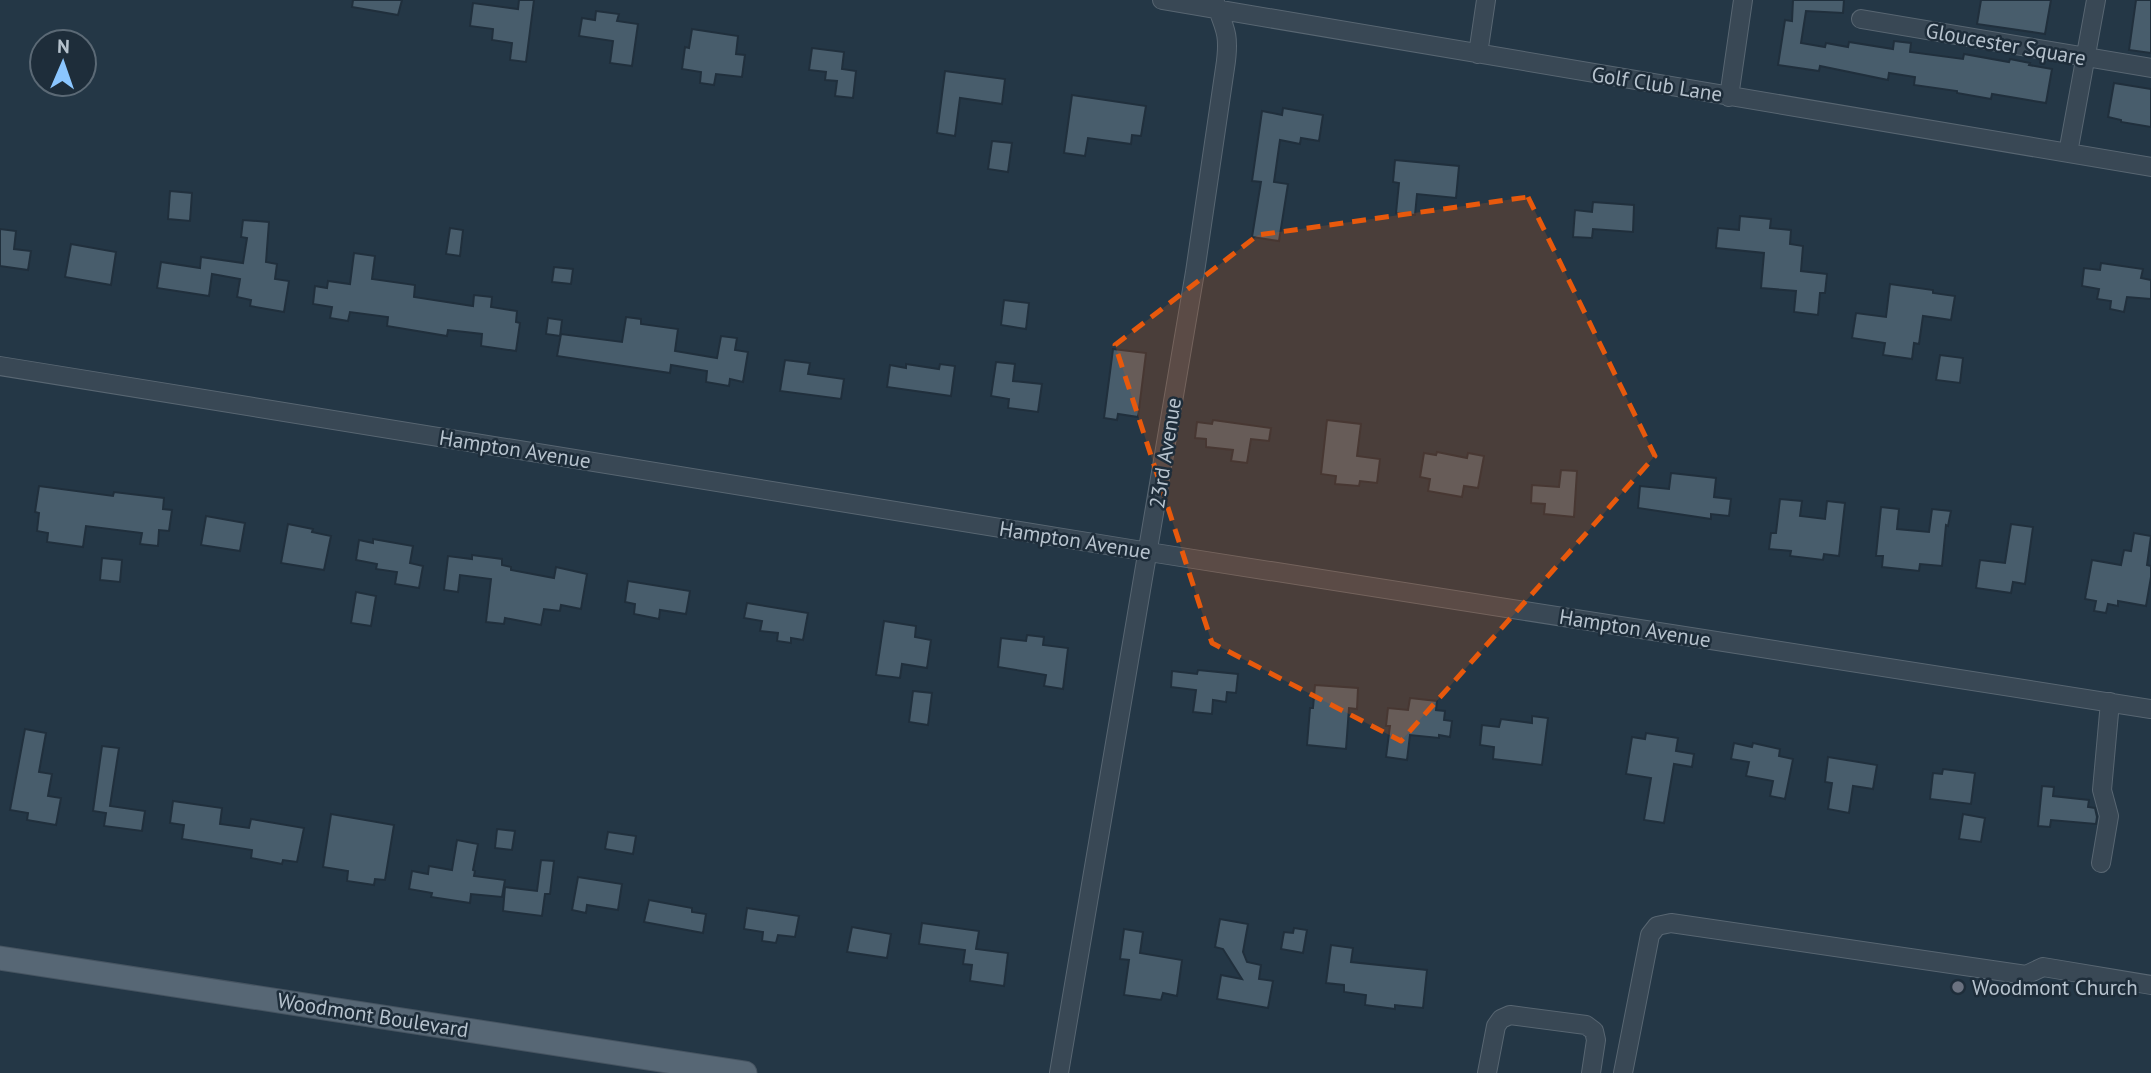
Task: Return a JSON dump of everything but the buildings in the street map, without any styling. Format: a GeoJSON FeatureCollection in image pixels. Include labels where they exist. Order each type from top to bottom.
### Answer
{"type":"FeatureCollection","features":[{"type":"Feature","properties":{"kind":"main road","name":"Woodmont Boulevard"},"geometry":{"type":"LineString","coordinates":[[0,958],[745,1073]]}},
{"type":"Feature","properties":{"kind":"street","name":"Golf Club Lane"},"geometry":{"type":"LineString","coordinates":[[1163,0],[1216,4],[1478,54],[2151,167]]}},
{"type":"Feature","properties":{"kind":"street"},"geometry":{"type":"LineString","coordinates":[[1478,54],[1486,0]]}},
{"type":"Feature","properties":{"kind":"street"},"geometry":{"type":"LineString","coordinates":[[1729,97],[1743,0]]}},
{"type":"Feature","properties":{"kind":"street"},"geometry":{"type":"LineString","coordinates":[[2068,153],[2096,0]]}},
{"type":"Feature","properties":{"kind":"street","name":"23rd Avenue"},"geometry":{"type":"LineString","coordinates":[[1059,1073],[1149,552],[1229,43],[1225,24],[1216,4]]}},
{"type":"Feature","properties":{"kind":"street","name":"Gloucester Square"},"geometry":{"type":"LineString","coordinates":[[1861,19],[2151,68]]}},
{"type":"Feature","properties":{"kind":"street","name":"Hampton Avenue"},"geometry":{"type":"LineString","coordinates":[[0,366],[1149,552],[2151,709]]}},
{"type":"Feature","properties":{"kind":"street"},"geometry":{"type":"LineString","coordinates":[[2101,863],[2109,816],[2102,790],[2110,702]]}},
{"type":"Feature","properties":{"kind":"street"},"geometry":{"type":"LineString","coordinates":[[1623,1073],[1650,935],[1657,926],[1671,923],[2026,975],[2043,967],[2151,985]]}},
{"type":"Feature","properties":{"kind":"street"},"geometry":{"type":"LineString","coordinates":[[1488,1073],[1496,1026],[1501,1019],[1510,1015],[1586,1025],[1594,1031],[1596,1040],[1591,1073]]}},
{"type":"Feature","properties":{"kind":"highlighted area"},"geometry":{"type":"Polygon","coordinates":[[[1528,197],[1655,456],[1401,741],[1212,643],[1115,345],[1258,235],[1528,197]]]}},
{"type":"Feature","properties":{"kind":"place","name":"Woodmont Church"},"geometry":{"type":"Point","coordinates":[1958,987]}}]}
